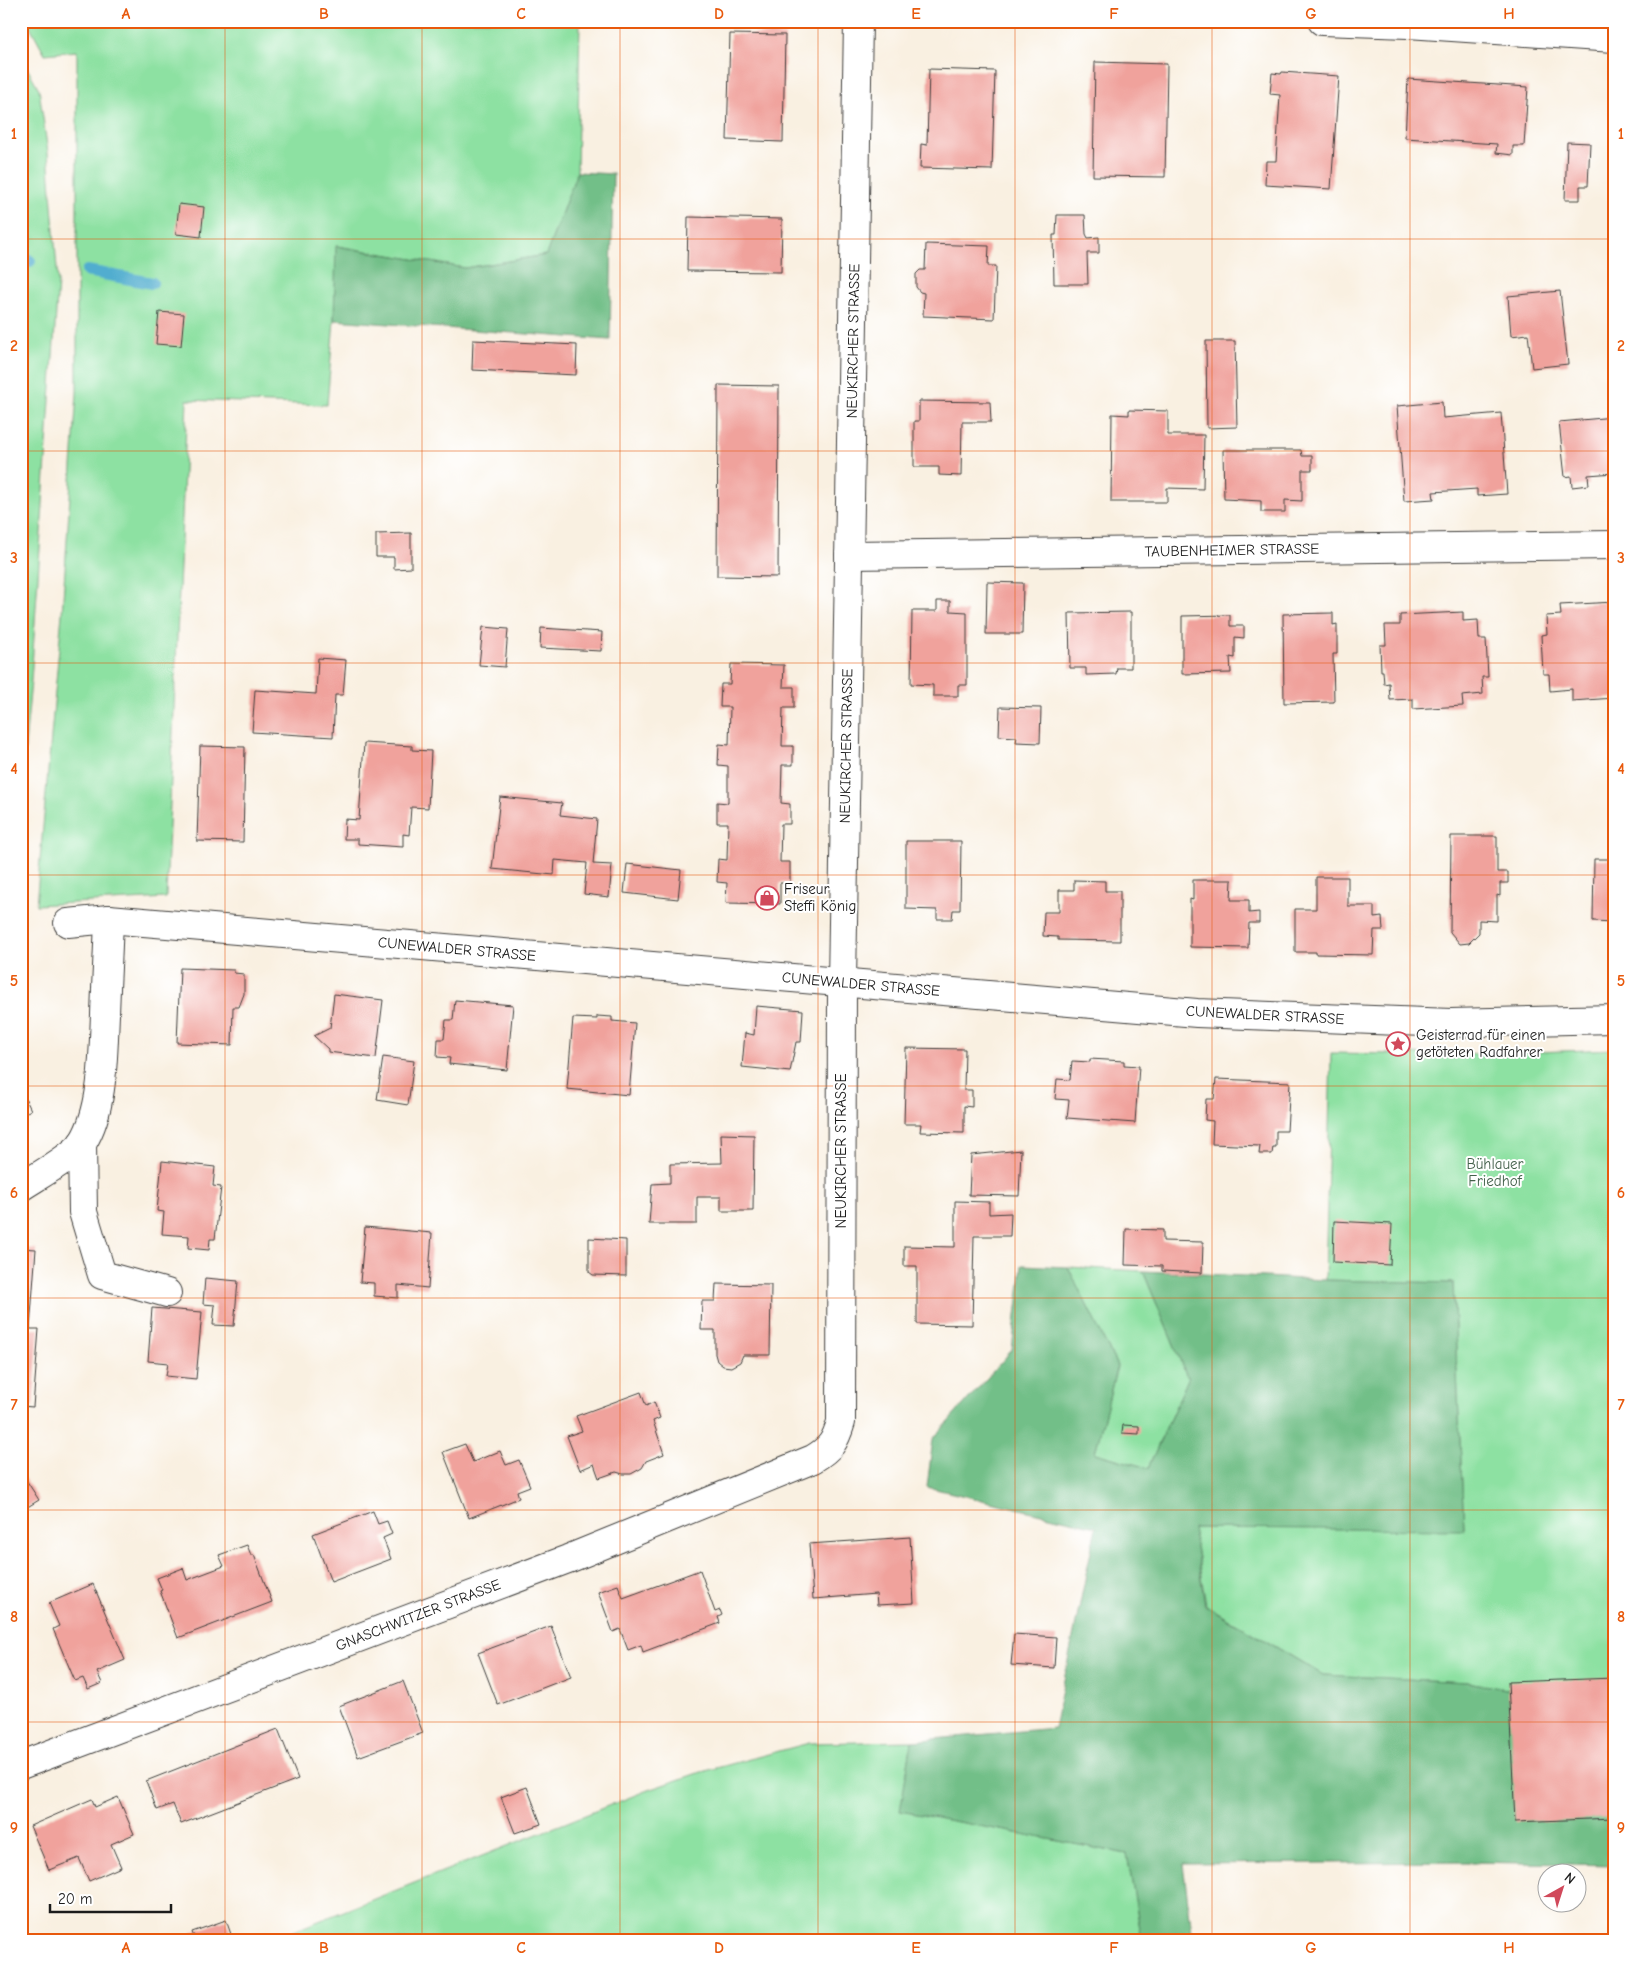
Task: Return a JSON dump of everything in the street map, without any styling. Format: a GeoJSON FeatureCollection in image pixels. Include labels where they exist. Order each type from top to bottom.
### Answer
{"type":"FeatureCollection","features":[{"type":"Feature","properties":{"kind":"street","name":"NEUKIRCHER STRASSE"},"geometry":{"type":"LineString","coordinates":[[813,1459],[825,1452],[833,1444],[840,1422],[842,982],[858,21]]}},
{"type":"Feature","properties":{"kind":"street"},"geometry":{"type":"LineString","coordinates":[[1322,21],[1408,24],[1614,38]]}},
{"type":"Feature","properties":{"kind":"street","name":"TAUBENHEIMER STRASSE"},"geometry":{"type":"LineString","coordinates":[[849,555],[1614,545]]}},
{"type":"Feature","properties":{"kind":"street"},"geometry":{"type":"LineString","coordinates":[[21,1187],[59,1162],[82,1143],[90,1126],[97,1104],[102,1072],[110,920]]}},
{"type":"Feature","properties":{"kind":"street","name":"CUNEWALDER STRASSE"},"geometry":{"type":"LineString","coordinates":[[68,923],[110,920],[1207,1013],[1451,1023],[1614,1019]]}},
{"type":"Feature","properties":{"kind":"street"},"geometry":{"type":"LineString","coordinates":[[82,1143],[83,1212],[102,1275],[167,1293]]}},
{"type":"Feature","properties":{"kind":"street","name":"GNASCHWITZER STRASSE"},"geometry":{"type":"LineString","coordinates":[[21,1765],[568,1559],[813,1459]]}},
{"type":"Feature","properties":{"kind":"green space"},"geometry":{"type":"Polygon","coordinates":[[[27,21],[580,21],[577,172],[546,255],[465,268],[337,246],[334,320],[327,405],[187,400],[166,898],[36,905],[62,614],[77,393],[77,51],[45,54],[27,21]]]}},
{"type":"Feature","properties":{"kind":"green space"},"geometry":{"type":"Polygon","coordinates":[[[21,57],[39,89],[48,153],[58,282],[31,681],[21,791],[21,57]]]}},
{"type":"Feature","properties":{"kind":"green space"},"geometry":{"type":"Polygon","coordinates":[[[577,172],[613,174],[610,340],[334,320],[336,246],[465,268],[546,255],[577,172]]]}},
{"type":"Feature","properties":{"kind":"green space","name":"Bühlauer Friedhof"},"geometry":{"type":"Polygon","coordinates":[[[1614,1049],[1614,1708],[1467,1682],[1323,1675],[1206,1605],[1193,1528],[1464,1529],[1453,1283],[1325,1280],[1331,1053],[1459,1055],[1614,1049]]]}},
{"type":"Feature","properties":{"kind":"green space"},"geometry":{"type":"Polygon","coordinates":[[[1022,1265],[1068,1267],[1117,1366],[1095,1453],[1148,1468],[1188,1379],[1143,1271],[1325,1280],[1453,1283],[1464,1530],[1193,1528],[1205,1605],[1323,1675],[1467,1682],[1614,1708],[1614,1865],[1472,1862],[1183,1864],[1193,1940],[1142,1940],[1127,1854],[900,1811],[912,1741],[1054,1728],[1096,1527],[927,1487],[933,1439],[1012,1350],[1022,1265]]]}},
{"type":"Feature","properties":{"kind":"green space"},"geometry":{"type":"Polygon","coordinates":[[[1068,1267],[1143,1271],[1188,1379],[1148,1468],[1095,1453],[1117,1366],[1068,1267]]]}},
{"type":"Feature","properties":{"kind":"green space"},"geometry":{"type":"Polygon","coordinates":[[[912,1741],[901,1811],[1127,1854],[1142,1940],[271,1940],[648,1790],[698,1773],[809,1743],[912,1741]]]}},
{"type":"Feature","properties":{"kind":"building"},"geometry":{"type":"Polygon","coordinates":[[[730,34],[785,35],[783,142],[727,140],[730,34]]]}},
{"type":"Feature","properties":{"kind":"building"},"geometry":{"type":"Polygon","coordinates":[[[1095,62],[1167,64],[1165,177],[1093,176],[1095,62]]]}},
{"type":"Feature","properties":{"kind":"building"},"geometry":{"type":"Polygon","coordinates":[[[929,69],[995,71],[992,170],[920,168],[921,144],[927,145],[929,69]]]}},
{"type":"Feature","properties":{"kind":"building"},"geometry":{"type":"Polygon","coordinates":[[[1282,72],[1339,76],[1331,189],[1265,185],[1266,161],[1276,161],[1280,95],[1270,94],[1272,73],[1281,74],[1282,72]]]}},
{"type":"Feature","properties":{"kind":"building"},"geometry":{"type":"Polygon","coordinates":[[[1408,79],[1528,87],[1524,146],[1513,146],[1513,155],[1496,153],[1497,144],[1405,138],[1408,79]]]}},
{"type":"Feature","properties":{"kind":"building"},"geometry":{"type":"Polygon","coordinates":[[[1567,142],[1590,143],[1588,186],[1580,186],[1580,200],[1565,200],[1567,142]]]}},
{"type":"Feature","properties":{"kind":"building"},"geometry":{"type":"Polygon","coordinates":[[[179,204],[204,207],[201,237],[176,234],[179,204]]]}},
{"type":"Feature","properties":{"kind":"building"},"geometry":{"type":"Polygon","coordinates":[[[1057,215],[1085,215],[1088,238],[1099,237],[1099,253],[1087,253],[1088,284],[1054,284],[1053,235],[1056,235],[1057,215]]]}},
{"type":"Feature","properties":{"kind":"building"},"geometry":{"type":"Polygon","coordinates":[[[688,217],[782,219],[781,272],[687,271],[688,217]]]}},
{"type":"Feature","properties":{"kind":"building"},"geometry":{"type":"Polygon","coordinates":[[[926,244],[989,246],[988,266],[996,266],[994,319],[923,316],[924,293],[920,292],[916,287],[916,274],[920,270],[925,270],[926,244]]]}},
{"type":"Feature","properties":{"kind":"building"},"geometry":{"type":"Polygon","coordinates":[[[1560,291],[1568,364],[1532,368],[1528,334],[1511,336],[1508,296],[1560,291]]]}},
{"type":"Feature","properties":{"kind":"building"},"geometry":{"type":"Polygon","coordinates":[[[159,312],[184,314],[181,346],[156,344],[159,312]]]}},
{"type":"Feature","properties":{"kind":"building"},"geometry":{"type":"Polygon","coordinates":[[[473,340],[577,345],[576,375],[472,370],[473,340]]]}},
{"type":"Feature","properties":{"kind":"building"},"geometry":{"type":"Polygon","coordinates":[[[1206,341],[1235,341],[1237,427],[1207,428],[1206,341]]]}},
{"type":"Feature","properties":{"kind":"building"},"geometry":{"type":"Polygon","coordinates":[[[718,385],[779,386],[778,577],[717,576],[718,385]]]}},
{"type":"Feature","properties":{"kind":"building"},"geometry":{"type":"Polygon","coordinates":[[[919,401],[990,402],[991,422],[962,422],[961,476],[939,475],[939,467],[914,467],[914,421],[919,421],[919,401]]]}},
{"type":"Feature","properties":{"kind":"building"},"geometry":{"type":"Polygon","coordinates":[[[1442,402],[1443,418],[1501,413],[1507,494],[1477,496],[1477,489],[1433,492],[1434,499],[1404,501],[1397,406],[1442,402]]]}},
{"type":"Feature","properties":{"kind":"building"},"geometry":{"type":"Polygon","coordinates":[[[1129,410],[1168,411],[1168,435],[1204,435],[1203,489],[1167,488],[1167,502],[1111,502],[1112,414],[1129,415],[1129,410]]]}},
{"type":"Feature","properties":{"kind":"building"},"geometry":{"type":"Polygon","coordinates":[[[1614,417],[1614,473],[1588,475],[1589,485],[1572,487],[1571,476],[1565,477],[1559,422],[1614,417]]]}},
{"type":"Feature","properties":{"kind":"building"},"geometry":{"type":"Polygon","coordinates":[[[1223,450],[1301,450],[1302,456],[1312,456],[1312,470],[1302,470],[1302,501],[1285,500],[1285,512],[1261,512],[1261,501],[1224,499],[1223,450]]]}},
{"type":"Feature","properties":{"kind":"building"},"geometry":{"type":"Polygon","coordinates":[[[411,533],[411,568],[394,569],[394,557],[376,557],[376,534],[411,533]]]}},
{"type":"Feature","properties":{"kind":"building"},"geometry":{"type":"Polygon","coordinates":[[[987,582],[1023,583],[1022,634],[986,634],[987,582]]]}},
{"type":"Feature","properties":{"kind":"building"},"geometry":{"type":"Polygon","coordinates":[[[937,601],[950,601],[950,611],[967,612],[967,685],[958,685],[958,696],[933,696],[933,685],[911,684],[912,611],[937,611],[937,601]]]}},
{"type":"Feature","properties":{"kind":"building"},"geometry":{"type":"Polygon","coordinates":[[[1614,602],[1614,698],[1572,701],[1572,689],[1550,691],[1549,674],[1543,674],[1541,635],[1547,634],[1546,616],[1561,615],[1560,605],[1614,602]]]}},
{"type":"Feature","properties":{"kind":"building"},"geometry":{"type":"Polygon","coordinates":[[[1131,612],[1131,668],[1117,668],[1116,674],[1086,675],[1086,668],[1070,668],[1069,613],[1131,612]]]}},
{"type":"Feature","properties":{"kind":"building"},"geometry":{"type":"Polygon","coordinates":[[[1463,612],[1463,621],[1478,620],[1479,639],[1486,639],[1488,677],[1482,677],[1483,694],[1462,696],[1463,706],[1413,709],[1413,699],[1390,700],[1389,683],[1384,684],[1383,671],[1381,671],[1380,645],[1386,645],[1385,625],[1400,625],[1400,615],[1463,612]]]}},
{"type":"Feature","properties":{"kind":"building"},"geometry":{"type":"Polygon","coordinates":[[[1333,613],[1333,625],[1337,624],[1337,654],[1333,654],[1334,702],[1284,703],[1283,614],[1333,613]]]}},
{"type":"Feature","properties":{"kind":"building"},"geometry":{"type":"Polygon","coordinates":[[[1230,615],[1230,626],[1244,626],[1244,638],[1235,637],[1235,658],[1230,657],[1231,673],[1182,674],[1182,616],[1230,615]]]}},
{"type":"Feature","properties":{"kind":"building"},"geometry":{"type":"Polygon","coordinates":[[[483,627],[508,629],[505,667],[479,665],[483,627]]]}},
{"type":"Feature","properties":{"kind":"building"},"geometry":{"type":"Polygon","coordinates":[[[541,628],[602,632],[601,651],[540,648],[541,628]]]}},
{"type":"Feature","properties":{"kind":"building"},"geometry":{"type":"Polygon","coordinates":[[[318,658],[346,660],[343,695],[335,695],[333,737],[252,732],[255,690],[316,694],[318,658]]]}},
{"type":"Feature","properties":{"kind":"building"},"geometry":{"type":"Polygon","coordinates":[[[731,664],[784,665],[783,687],[794,687],[794,708],[783,708],[782,746],[793,746],[793,765],[782,765],[781,803],[790,804],[790,824],[781,824],[780,862],[790,862],[790,883],[780,883],[780,904],[726,903],[727,883],[717,882],[718,859],[727,860],[728,823],[717,823],[717,802],[728,803],[728,766],[718,765],[719,744],[729,745],[730,707],[720,707],[721,684],[730,684],[731,664]]]}},
{"type":"Feature","properties":{"kind":"building"},"geometry":{"type":"Polygon","coordinates":[[[1000,707],[1041,708],[1040,743],[1016,742],[1017,737],[999,736],[1000,707]]]}},
{"type":"Feature","properties":{"kind":"building"},"geometry":{"type":"Polygon","coordinates":[[[364,743],[412,746],[412,750],[431,751],[428,808],[411,807],[409,835],[403,834],[403,847],[358,844],[358,839],[344,839],[345,819],[359,820],[364,743]]]}},
{"type":"Feature","properties":{"kind":"building"},"geometry":{"type":"Polygon","coordinates":[[[200,746],[245,747],[243,842],[197,841],[200,746]]]}},
{"type":"Feature","properties":{"kind":"building"},"geometry":{"type":"Polygon","coordinates":[[[500,797],[562,803],[560,815],[597,819],[593,864],[612,865],[609,897],[584,894],[587,863],[555,860],[554,875],[492,869],[500,797]]]}},
{"type":"Feature","properties":{"kind":"building"},"geometry":{"type":"Polygon","coordinates":[[[1451,836],[1497,836],[1497,872],[1508,872],[1508,883],[1500,883],[1500,896],[1497,895],[1497,921],[1479,920],[1479,933],[1469,943],[1460,944],[1450,932],[1451,836]]]}},
{"type":"Feature","properties":{"kind":"building"},"geometry":{"type":"Polygon","coordinates":[[[906,841],[961,841],[960,910],[953,910],[952,919],[937,919],[937,910],[906,909],[906,841]]]}},
{"type":"Feature","properties":{"kind":"building"},"geometry":{"type":"Polygon","coordinates":[[[1594,859],[1614,859],[1614,922],[1593,921],[1594,859]]]}},
{"type":"Feature","properties":{"kind":"building"},"geometry":{"type":"Polygon","coordinates":[[[627,864],[681,870],[678,899],[624,893],[627,864]]]}},
{"type":"Feature","properties":{"kind":"building"},"geometry":{"type":"Polygon","coordinates":[[[1316,877],[1348,877],[1348,906],[1374,906],[1374,918],[1382,917],[1383,930],[1374,930],[1373,955],[1295,952],[1295,909],[1316,909],[1316,877]]]}},
{"type":"Feature","properties":{"kind":"building"},"geometry":{"type":"Polygon","coordinates":[[[1074,880],[1105,881],[1105,891],[1120,891],[1120,941],[1058,940],[1058,937],[1043,936],[1044,912],[1059,912],[1059,890],[1074,890],[1074,880]]]}},
{"type":"Feature","properties":{"kind":"building"},"geometry":{"type":"Polygon","coordinates":[[[1193,880],[1232,880],[1231,900],[1249,900],[1249,913],[1259,912],[1259,923],[1249,923],[1248,948],[1190,947],[1190,899],[1193,900],[1193,880]]]}},
{"type":"Feature","properties":{"kind":"building"},"geometry":{"type":"Polygon","coordinates":[[[180,968],[234,970],[234,973],[244,974],[244,994],[239,1007],[233,1007],[232,1045],[177,1043],[180,968]]]}},
{"type":"Feature","properties":{"kind":"building"},"geometry":{"type":"Polygon","coordinates":[[[334,994],[383,1000],[376,1058],[328,1052],[328,1049],[314,1036],[330,1028],[334,994]]]}},
{"type":"Feature","properties":{"kind":"building"},"geometry":{"type":"Polygon","coordinates":[[[455,1000],[513,1005],[507,1070],[449,1064],[450,1058],[437,1057],[438,1039],[444,1039],[446,1020],[453,1020],[455,1000]]]}},
{"type":"Feature","properties":{"kind":"building"},"geometry":{"type":"Polygon","coordinates":[[[756,1006],[803,1010],[801,1042],[796,1042],[790,1072],[742,1067],[745,1033],[754,1035],[756,1006]]]}},
{"type":"Feature","properties":{"kind":"building"},"geometry":{"type":"Polygon","coordinates":[[[597,1016],[612,1017],[612,1021],[635,1023],[629,1095],[567,1089],[573,1018],[597,1019],[597,1016]]]}},
{"type":"Feature","properties":{"kind":"building"},"geometry":{"type":"Polygon","coordinates":[[[906,1048],[965,1049],[964,1090],[972,1090],[972,1107],[964,1106],[964,1133],[920,1132],[921,1124],[904,1124],[906,1048]]]}},
{"type":"Feature","properties":{"kind":"building"},"geometry":{"type":"Polygon","coordinates":[[[383,1057],[414,1061],[408,1105],[377,1100],[383,1057]]]}},
{"type":"Feature","properties":{"kind":"building"},"geometry":{"type":"Polygon","coordinates":[[[1090,1059],[1124,1061],[1124,1065],[1139,1066],[1135,1123],[1067,1118],[1069,1100],[1055,1099],[1057,1079],[1070,1080],[1072,1061],[1090,1062],[1090,1059]]]}},
{"type":"Feature","properties":{"kind":"building"},"geometry":{"type":"Polygon","coordinates":[[[1216,1079],[1290,1082],[1287,1131],[1276,1131],[1276,1147],[1273,1147],[1272,1154],[1259,1154],[1260,1146],[1212,1144],[1213,1121],[1205,1120],[1206,1099],[1214,1099],[1216,1079]]]}},
{"type":"Feature","properties":{"kind":"building"},"geometry":{"type":"Polygon","coordinates":[[[21,1089],[31,1110],[21,1115],[21,1089]]]}},
{"type":"Feature","properties":{"kind":"building"},"geometry":{"type":"Polygon","coordinates":[[[721,1134],[754,1135],[753,1211],[721,1211],[721,1197],[697,1197],[697,1224],[649,1224],[652,1184],[670,1183],[670,1164],[722,1163],[721,1134]]]}},
{"type":"Feature","properties":{"kind":"building"},"geometry":{"type":"Polygon","coordinates":[[[1021,1150],[1019,1196],[969,1195],[971,1155],[1021,1150]]]}},
{"type":"Feature","properties":{"kind":"building"},"geometry":{"type":"Polygon","coordinates":[[[162,1161],[215,1167],[213,1186],[221,1187],[215,1239],[210,1239],[209,1250],[188,1248],[189,1236],[162,1234],[164,1212],[157,1211],[162,1161]]]}},
{"type":"Feature","properties":{"kind":"building"},"geometry":{"type":"Polygon","coordinates":[[[955,1201],[989,1202],[989,1214],[1011,1213],[1010,1236],[974,1236],[972,1325],[917,1324],[917,1266],[904,1266],[904,1246],[955,1247],[955,1201]]]}},
{"type":"Feature","properties":{"kind":"building"},"geometry":{"type":"Polygon","coordinates":[[[1334,1221],[1392,1224],[1390,1265],[1333,1262],[1334,1221]]]}},
{"type":"Feature","properties":{"kind":"building"},"geometry":{"type":"Polygon","coordinates":[[[365,1227],[432,1233],[428,1288],[398,1285],[398,1298],[374,1296],[374,1283],[360,1282],[365,1227]]]}},
{"type":"Feature","properties":{"kind":"building"},"geometry":{"type":"Polygon","coordinates":[[[1126,1229],[1163,1230],[1163,1241],[1203,1242],[1202,1273],[1162,1271],[1162,1266],[1125,1265],[1126,1229]]]}},
{"type":"Feature","properties":{"kind":"building"},"geometry":{"type":"Polygon","coordinates":[[[589,1238],[626,1240],[626,1276],[593,1275],[589,1272],[589,1238]]]}},
{"type":"Feature","properties":{"kind":"building"},"geometry":{"type":"Polygon","coordinates":[[[21,1248],[36,1249],[30,1329],[39,1329],[33,1407],[21,1406],[21,1248]]]}},
{"type":"Feature","properties":{"kind":"building"},"geometry":{"type":"Polygon","coordinates":[[[205,1278],[238,1281],[234,1326],[213,1325],[215,1305],[203,1304],[205,1278]]]}},
{"type":"Feature","properties":{"kind":"building"},"geometry":{"type":"Polygon","coordinates":[[[716,1284],[771,1285],[770,1355],[743,1355],[740,1362],[731,1367],[723,1366],[717,1361],[715,1354],[715,1330],[701,1330],[702,1301],[715,1301],[716,1284]]]}},
{"type":"Feature","properties":{"kind":"building"},"geometry":{"type":"Polygon","coordinates":[[[152,1308],[202,1312],[196,1379],[166,1376],[168,1363],[148,1361],[152,1308]]]}},
{"type":"Feature","properties":{"kind":"building"},"geometry":{"type":"Polygon","coordinates":[[[641,1392],[646,1406],[654,1402],[660,1418],[653,1421],[664,1454],[646,1461],[642,1468],[631,1474],[616,1472],[599,1478],[594,1464],[580,1470],[567,1436],[582,1431],[576,1416],[641,1392]]]}},
{"type":"Feature","properties":{"kind":"building"},"geometry":{"type":"Polygon","coordinates":[[[1123,1425],[1139,1426],[1139,1434],[1122,1433],[1123,1425]]]}},
{"type":"Feature","properties":{"kind":"building"},"geometry":{"type":"Polygon","coordinates":[[[465,1444],[473,1462],[500,1451],[506,1465],[519,1460],[530,1486],[517,1491],[519,1498],[469,1518],[443,1452],[465,1444]]]}},
{"type":"Feature","properties":{"kind":"building"},"geometry":{"type":"Polygon","coordinates":[[[21,1472],[39,1500],[21,1511],[21,1472]]]}},
{"type":"Feature","properties":{"kind":"building"},"geometry":{"type":"Polygon","coordinates":[[[373,1511],[378,1524],[387,1521],[392,1534],[383,1538],[391,1559],[331,1582],[313,1534],[373,1511]]]}},
{"type":"Feature","properties":{"kind":"building"},"geometry":{"type":"Polygon","coordinates":[[[910,1537],[914,1603],[877,1605],[876,1594],[813,1599],[809,1544],[910,1537]]]}},
{"type":"Feature","properties":{"kind":"building"},"geometry":{"type":"Polygon","coordinates":[[[247,1545],[251,1555],[254,1555],[272,1602],[178,1638],[157,1578],[183,1568],[187,1580],[224,1566],[219,1555],[247,1545]]]}},
{"type":"Feature","properties":{"kind":"building"},"geometry":{"type":"Polygon","coordinates":[[[700,1570],[715,1612],[720,1610],[722,1615],[718,1617],[720,1623],[643,1652],[641,1645],[628,1650],[620,1629],[613,1632],[598,1592],[618,1585],[623,1598],[700,1570]]]}},
{"type":"Feature","properties":{"kind":"building"},"geometry":{"type":"Polygon","coordinates":[[[93,1584],[125,1660],[97,1672],[102,1683],[88,1689],[83,1678],[75,1681],[53,1629],[59,1626],[49,1603],[93,1584]]]}},
{"type":"Feature","properties":{"kind":"building"},"geometry":{"type":"Polygon","coordinates":[[[551,1626],[571,1677],[498,1705],[478,1653],[551,1626]]]}},
{"type":"Feature","properties":{"kind":"building"},"geometry":{"type":"Polygon","coordinates":[[[1014,1634],[1056,1637],[1054,1668],[1011,1665],[1014,1634]]]}},
{"type":"Feature","properties":{"kind":"building"},"geometry":{"type":"Polygon","coordinates":[[[1614,1678],[1614,1818],[1515,1822],[1508,1682],[1614,1678]]]}},
{"type":"Feature","properties":{"kind":"building"},"geometry":{"type":"Polygon","coordinates":[[[403,1681],[423,1733],[358,1757],[339,1706],[403,1681]]]}},
{"type":"Feature","properties":{"kind":"building"},"geometry":{"type":"Polygon","coordinates":[[[278,1729],[298,1779],[181,1824],[173,1804],[157,1810],[146,1781],[278,1729]]]}},
{"type":"Feature","properties":{"kind":"building"},"geometry":{"type":"Polygon","coordinates":[[[527,1787],[541,1824],[515,1833],[501,1797],[527,1787]]]}},
{"type":"Feature","properties":{"kind":"building"},"geometry":{"type":"Polygon","coordinates":[[[118,1797],[134,1834],[111,1844],[121,1867],[89,1881],[79,1858],[49,1870],[30,1826],[92,1799],[95,1807],[118,1797]]]}},
{"type":"Feature","properties":{"kind":"building"},"geometry":{"type":"Polygon","coordinates":[[[226,1920],[233,1940],[195,1940],[192,1932],[226,1920]]]}},
{"type":"Feature","properties":{"kind":"waterway"},"geometry":{"type":"LineString","coordinates":[[21,255],[30,261]]}},
{"type":"Feature","properties":{"kind":"waterway"},"geometry":{"type":"LineString","coordinates":[[87,271],[152,283]]}},
{"type":"Feature","properties":{"kind":"place","name":"Friseur Steffi König"},"geometry":{"type":"Point","coordinates":[767,898]}},
{"type":"Feature","properties":{"kind":"place","name":"Geisterrad für einen getöteten Radfahrer"},"geometry":{"type":"Point","coordinates":[1398,1044]}}]}
